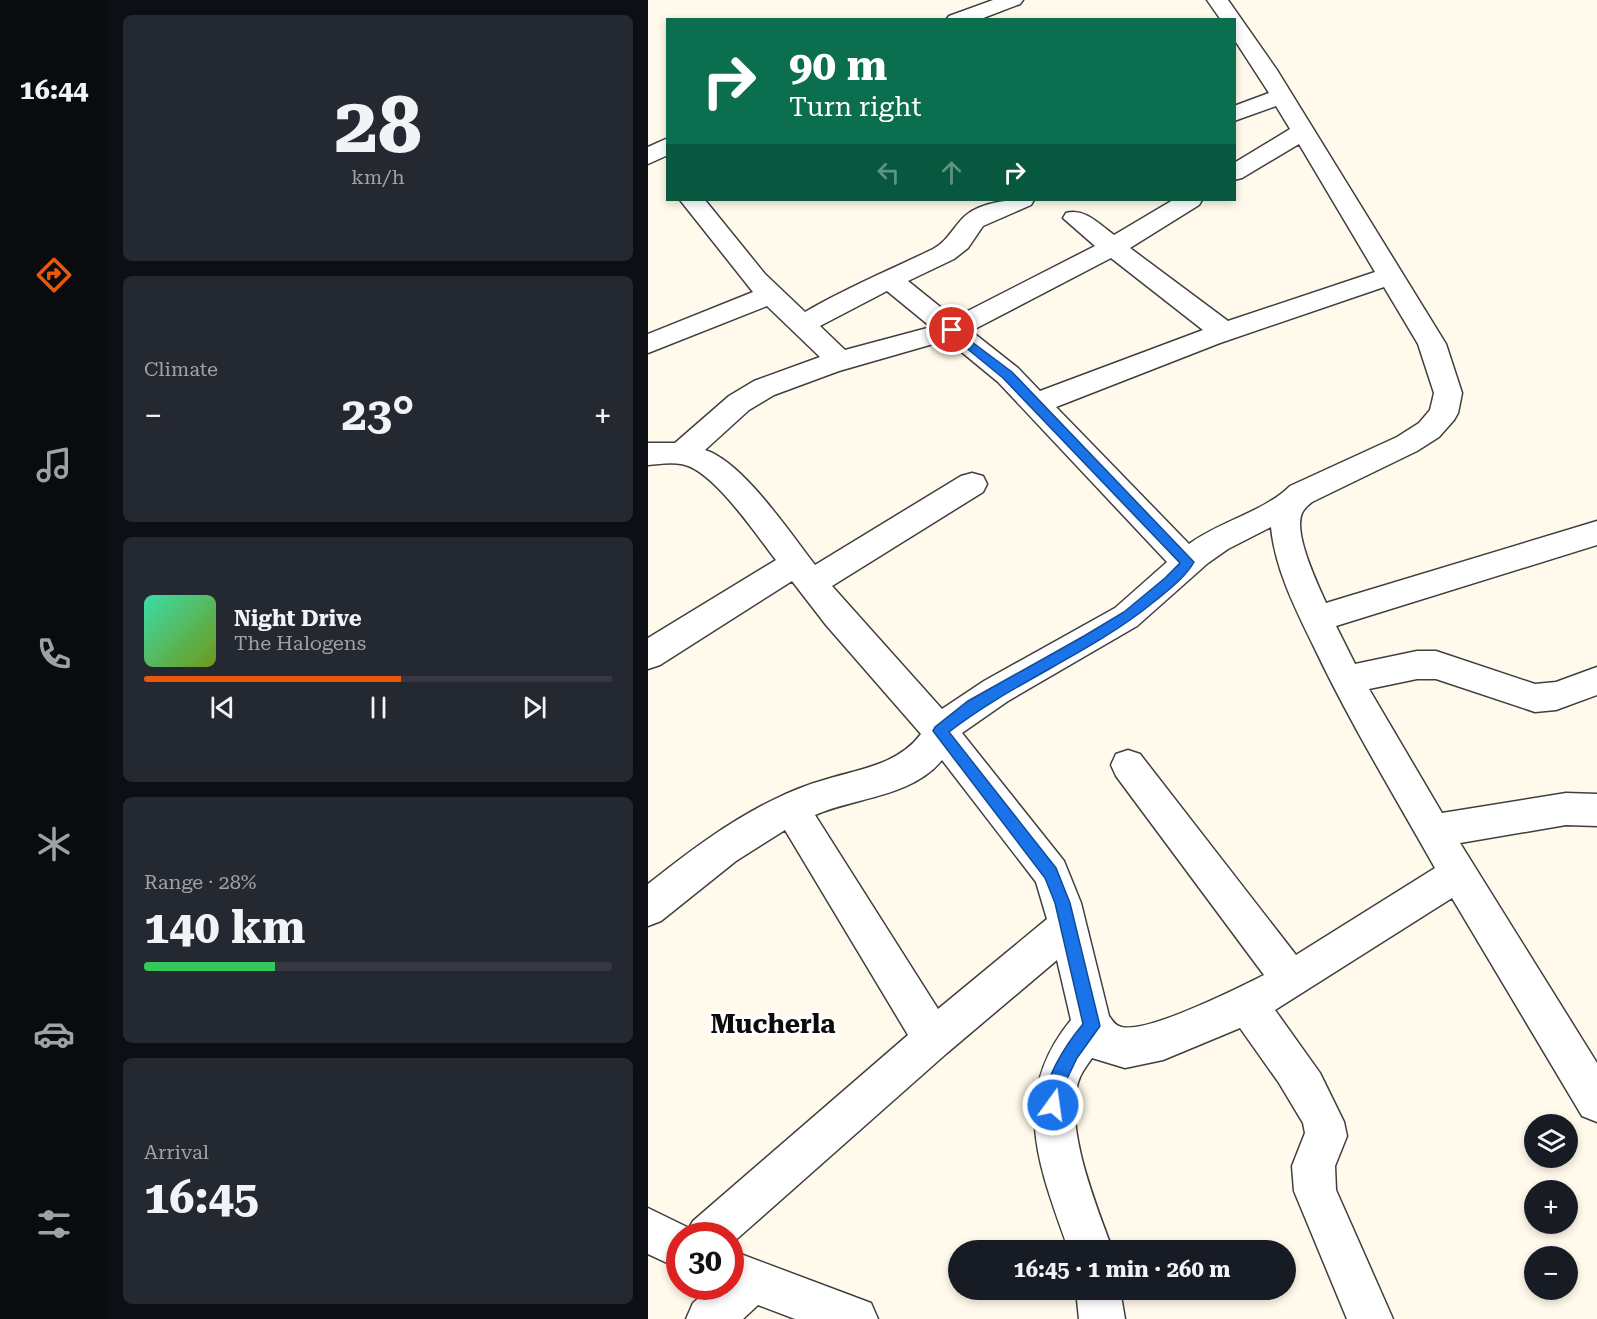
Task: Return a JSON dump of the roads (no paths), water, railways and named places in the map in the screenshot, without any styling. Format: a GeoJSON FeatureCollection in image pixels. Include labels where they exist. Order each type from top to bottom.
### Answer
{"type":"FeatureCollection","features":[{"type":"Feature","properties":{"kind":"street"},"geometry":{"type":"LineString","coordinates":[[967,18],[990,14],[1013,0]]}},
{"type":"Feature","properties":{"kind":"street"},"geometry":{"type":"LineString","coordinates":[[1217,0],[1230,18]]}},
{"type":"Feature","properties":{"kind":"street"},"geometry":{"type":"LineString","coordinates":[[648,908],[749,833],[792,809],[901,770],[920,759],[940,731],[973,705],[1089,640],[1128,615],[1209,546],[1289,506],[1301,494],[1407,444],[1429,430],[1444,413],[1448,393],[1432,344],[1389,276],[1304,131],[1236,26]]}},
{"type":"Feature","properties":{"kind":"street"},"geometry":{"type":"LineString","coordinates":[[1236,113],[1282,96]]}},
{"type":"Feature","properties":{"kind":"street"},"geometry":{"type":"LineString","coordinates":[[1236,172],[1304,131]]}},
{"type":"Feature","properties":{"kind":"street"},"geometry":{"type":"LineString","coordinates":[[693,201],[756,280],[840,361]]}},
{"type":"Feature","properties":{"kind":"street"},"geometry":{"type":"LineString","coordinates":[[804,324],[849,298],[945,253],[959,242],[975,221],[1020,201]]}},
{"type":"Feature","properties":{"kind":"street"},"geometry":{"type":"LineString","coordinates":[[682,453],[739,403],[755,393],[796,375],[952,330],[1113,247],[1188,201]]}},
{"type":"Feature","properties":{"kind":"street"},"geometry":{"type":"LineString","coordinates":[[1075,218],[1224,332]]}},
{"type":"Feature","properties":{"kind":"street"},"geometry":{"type":"LineString","coordinates":[[1036,404],[1224,332],[1389,276]]}},
{"type":"Feature","properties":{"kind":"street"},"geometry":{"type":"LineString","coordinates":[[890,280],[1008,375],[1188,562]]}},
{"type":"Feature","properties":{"kind":"street"},"geometry":{"type":"LineString","coordinates":[[648,344],[772,294]]}},
{"type":"Feature","properties":{"kind":"street"},"geometry":{"type":"LineString","coordinates":[[648,454],[682,453],[700,459],[718,470],[752,507],[837,615],[940,731],[1051,873],[1062,903],[1092,1026],[1105,1043],[1125,1048],[1163,1040],[1214,1020],[1291,980],[1458,874]]}},
{"type":"Feature","properties":{"kind":"street"},"geometry":{"type":"LineString","coordinates":[[648,655],[972,484]]}},
{"type":"Feature","properties":{"kind":"street"},"geometry":{"type":"LineString","coordinates":[[1289,506],[1285,521],[1295,566],[1316,619],[1346,680],[1458,874],[1597,1101]]}},
{"type":"Feature","properties":{"kind":"street"},"geometry":{"type":"LineString","coordinates":[[1316,619],[1597,533]]}},
{"type":"Feature","properties":{"kind":"street"},"geometry":{"type":"LineString","coordinates":[[1346,680],[1417,665],[1436,665],[1535,698],[1556,696],[1597,681]]}},
{"type":"Feature","properties":{"kind":"street"},"geometry":{"type":"LineString","coordinates":[[1128,765],[1291,980]]}},
{"type":"Feature","properties":{"kind":"street"},"geometry":{"type":"LineString","coordinates":[[792,809],[933,1039]]}},
{"type":"Feature","properties":{"kind":"street"},"geometry":{"type":"LineString","coordinates":[[1433,831],[1566,809],[1597,810]]}},
{"type":"Feature","properties":{"kind":"street"},"geometry":{"type":"LineString","coordinates":[[724,1222],[933,1039],[1068,926]]}},
{"type":"Feature","properties":{"kind":"street"},"geometry":{"type":"LineString","coordinates":[[1246,1004],[1310,1094],[1324,1120],[1326,1136],[1311,1169],[1315,1191],[1370,1319]]}},
{"type":"Feature","properties":{"kind":"street"},"geometry":{"type":"LineString","coordinates":[[1088,1240],[1056,1140],[1053,1105],[1057,1083],[1071,1052],[1092,1026]]}},
{"type":"Feature","properties":{"kind":"street"},"geometry":{"type":"LineString","coordinates":[[648,1230],[666,1240]]}},
{"type":"Feature","properties":{"kind":"street"},"geometry":{"type":"LineString","coordinates":[[744,1277],[855,1319]]}},
{"type":"Feature","properties":{"kind":"street"},"geometry":{"type":"LineString","coordinates":[[710,1319],[724,1300]]}},
{"type":"Feature","properties":{"kind":"street"},"geometry":{"type":"LineString","coordinates":[[1099,1300],[1102,1319]]}},
{"type":"Feature","properties":{"kind":"district","name":"Mucherla"},"geometry":{"type":"Point","coordinates":[773,1024]}}]}
